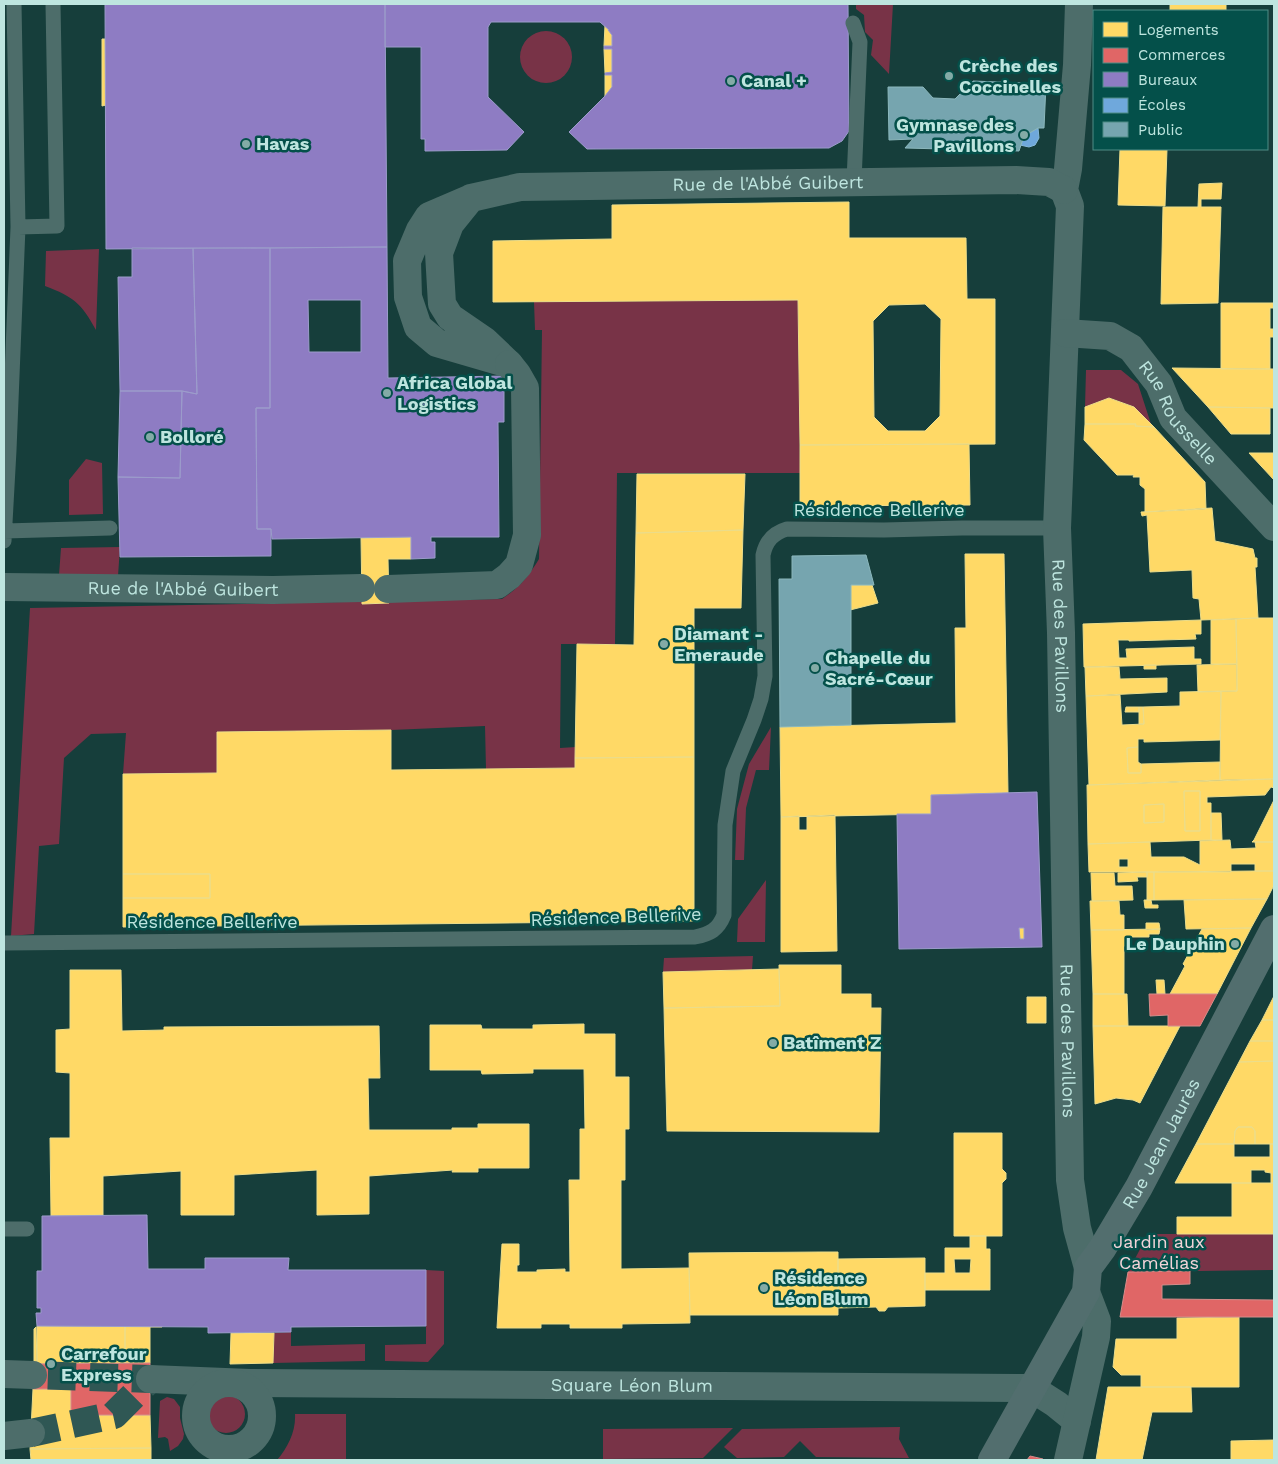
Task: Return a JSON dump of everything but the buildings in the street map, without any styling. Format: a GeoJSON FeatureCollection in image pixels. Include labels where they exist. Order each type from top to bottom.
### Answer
{"type":"FeatureCollection","features":[{"type":"Feature","properties":{"kind":"street","name":"Rue des Pavillons"},"geometry":{"type":"LineString","coordinates":[[1068,1460],[1097,1321],[1077,1228],[1070,1180],[1061,643],[1057,528],[1070,206],[1064,190],[1068,169],[1077,65],[1079,4]]}},
{"type":"Feature","properties":{"kind":"street","name":"Rue de l'Abbé Guibert"},"geometry":{"type":"LineString","coordinates":[[388,589],[497,585],[519,565],[527,535],[525,388],[509,364],[437,343],[418,328],[408,296],[407,261],[420,230],[429,216],[470,198],[520,187],[1016,180],[1049,182],[1064,190]]}},
{"type":"Feature","properties":{"kind":"street","name":"Rue Rousselle"},"geometry":{"type":"LineString","coordinates":[[1065,333],[1110,336],[1131,348],[1160,384],[1173,418],[1274,527]]}},
{"type":"Feature","properties":{"kind":"street","name":"Rue de l'Abbé Guibert"},"geometry":{"type":"LineString","coordinates":[[4,587],[273,590],[361,588]]}},
{"type":"Feature","properties":{"kind":"street","name":"Rue Jean Jaurès"},"geometry":{"type":"LineString","coordinates":[[992,1460],[1102,1249],[1139,1187],[1274,930]]}},
{"type":"Feature","properties":{"kind":"street"},"geometry":{"type":"LineString","coordinates":[[4,1374],[33,1375]]}},
{"type":"Feature","properties":{"kind":"street","name":"Square Léon Blum"},"geometry":{"type":"LineString","coordinates":[[150,1379],[234,1383],[1031,1388]]}},
{"type":"Feature","properties":{"kind":"street"},"geometry":{"type":"LineString","coordinates":[[1031,1388],[1056,1404],[1077,1421]]}},
{"type":"Feature","properties":{"kind":"street"},"geometry":{"type":"LineString","coordinates":[[4,1436],[31,1433]]}},
{"type":"Feature","properties":{"kind":"lane"},"geometry":{"type":"LineString","coordinates":[[14,4],[18,227],[10,450],[4,536],[110,528]]}},
{"type":"Feature","properties":{"kind":"lane"},"geometry":{"type":"LineString","coordinates":[[18,227],[57,226],[53,4]]}},
{"type":"Feature","properties":{"kind":"lane"},"geometry":{"type":"LineString","coordinates":[[853,23],[860,42],[854,182]]}},
{"type":"Feature","properties":{"kind":"lane","name":"Résidence Bellerive"},"geometry":{"type":"LineString","coordinates":[[4,943],[695,937],[707,935],[715,931],[724,915],[726,825],[733,771],[754,720],[766,676],[763,555],[765,546],[776,532],[787,529],[1057,528]]}},
{"type":"Feature","properties":{"kind":"lane"},"geometry":{"type":"LineString","coordinates":[[4,1229],[27,1229]]}},
{"type":"Feature","properties":{"kind":"green space"},"geometry":{"type":"Polygon","coordinates":[[[856,4],[893,4],[889,74],[871,55],[873,40],[865,32],[864,15],[856,9],[856,4]]]}},
{"type":"Feature","properties":{"kind":"green space"},"geometry":{"type":"Polygon","coordinates":[[[546,31],[560,35],[568,43],[572,57],[568,71],[560,79],[546,83],[532,79],[524,71],[520,57],[524,43],[532,35],[546,31]]]}},
{"type":"Feature","properties":{"kind":"green space"},"geometry":{"type":"Polygon","coordinates":[[[99,249],[96,330],[86,313],[76,302],[45,286],[46,251],[99,249]]]}},
{"type":"Feature","properties":{"kind":"green space"},"geometry":{"type":"Polygon","coordinates":[[[798,300],[800,473],[617,473],[615,644],[561,644],[560,748],[576,747],[575,768],[486,769],[485,726],[391,730],[217,732],[217,773],[123,774],[126,733],[91,734],[64,758],[59,844],[39,846],[34,934],[11,936],[30,608],[502,599],[523,581],[539,559],[542,330],[535,330],[534,302],[798,300]]]}},
{"type":"Feature","properties":{"kind":"green space"},"geometry":{"type":"Polygon","coordinates":[[[1086,370],[1121,370],[1138,384],[1151,424],[1134,407],[1110,398],[1085,407],[1086,370]]]}},
{"type":"Feature","properties":{"kind":"green space"},"geometry":{"type":"Polygon","coordinates":[[[86,459],[102,463],[103,514],[69,515],[69,480],[86,459]]]}},
{"type":"Feature","properties":{"kind":"green space"},"geometry":{"type":"Polygon","coordinates":[[[120,547],[118,576],[59,575],[61,548],[120,547]]]}},
{"type":"Feature","properties":{"kind":"green space"},"geometry":{"type":"Polygon","coordinates":[[[771,727],[769,770],[756,770],[746,808],[744,860],[735,860],[737,809],[749,764],[771,727]]]}},
{"type":"Feature","properties":{"kind":"green space"},"geometry":{"type":"Polygon","coordinates":[[[766,880],[765,942],[737,942],[738,919],[766,880]]]}},
{"type":"Feature","properties":{"kind":"green space"},"geometry":{"type":"Polygon","coordinates":[[[753,956],[752,970],[663,972],[664,958],[753,956]]]}},
{"type":"Feature","properties":{"kind":"green space","name":"Jardin aux Camélias"},"geometry":{"type":"Polygon","coordinates":[[[1148,1234],[1274,1234],[1274,1270],[1128,1272],[1148,1234]]]}},
{"type":"Feature","properties":{"kind":"green space"},"geometry":{"type":"Polygon","coordinates":[[[426,1270],[444,1271],[444,1344],[428,1362],[385,1361],[385,1345],[426,1344],[426,1270]]]}},
{"type":"Feature","properties":{"kind":"green space"},"geometry":{"type":"Polygon","coordinates":[[[291,1332],[291,1346],[365,1344],[365,1361],[273,1363],[274,1333],[291,1332]]]}},
{"type":"Feature","properties":{"kind":"green space"},"geometry":{"type":"Polygon","coordinates":[[[226,1395],[239,1401],[245,1414],[239,1427],[226,1433],[213,1427],[207,1414],[213,1401],[226,1395]]]}},
{"type":"Feature","properties":{"kind":"green space"},"geometry":{"type":"Polygon","coordinates":[[[167,1397],[174,1399],[180,1407],[180,1418],[184,1434],[178,1446],[170,1451],[168,1439],[165,1437],[158,1438],[160,1401],[167,1397]]]}},
{"type":"Feature","properties":{"kind":"green space"},"geometry":{"type":"Polygon","coordinates":[[[295,1414],[346,1414],[346,1460],[277,1460],[291,1438],[295,1414]]]}},
{"type":"Feature","properties":{"kind":"green space"},"geometry":{"type":"Polygon","coordinates":[[[900,1427],[899,1439],[909,1458],[816,1457],[800,1441],[784,1457],[737,1458],[724,1447],[742,1429],[900,1427]]]}},
{"type":"Feature","properties":{"kind":"green space"},"geometry":{"type":"Polygon","coordinates":[[[733,1428],[703,1458],[603,1459],[603,1429],[733,1428]]]}},
{"type":"Feature","properties":{"kind":"tunnel"},"geometry":{"type":"LineString","coordinates":[[31,1433],[114,1415],[150,1379],[33,1375]]}},
{"type":"Feature","properties":{"kind":"place","name":"Crèche des Coccinelles"},"geometry":{"type":"Point","coordinates":[949,76]}},
{"type":"Feature","properties":{"kind":"place","name":"Canal +"},"geometry":{"type":"Point","coordinates":[731,81]}},
{"type":"Feature","properties":{"kind":"place","name":"Gymnase des Pavillons"},"geometry":{"type":"Point","coordinates":[1024,135]}},
{"type":"Feature","properties":{"kind":"place","name":"Havas"},"geometry":{"type":"Point","coordinates":[246,144]}},
{"type":"Feature","properties":{"kind":"place","name":"Africa Global Logistics"},"geometry":{"type":"Point","coordinates":[387,393]}},
{"type":"Feature","properties":{"kind":"place","name":"Bolloré"},"geometry":{"type":"Point","coordinates":[150,437]}},
{"type":"Feature","properties":{"kind":"place","name":"Diamant - Emeraude"},"geometry":{"type":"Point","coordinates":[664,644]}},
{"type":"Feature","properties":{"kind":"place","name":"Chapelle du Sacré-Cœur"},"geometry":{"type":"Point","coordinates":[815,668]}},
{"type":"Feature","properties":{"kind":"place","name":"Le Dauphin"},"geometry":{"type":"Point","coordinates":[1235,944]}},
{"type":"Feature","properties":{"kind":"place","name":"Batîment Z"},"geometry":{"type":"Point","coordinates":[773,1043]}},
{"type":"Feature","properties":{"kind":"place","name":"Résidence Léon Blum"},"geometry":{"type":"Point","coordinates":[764,1288]}},
{"type":"Feature","properties":{"kind":"place","name":"Carrefour Express"},"geometry":{"type":"Point","coordinates":[51,1364]}}]}
